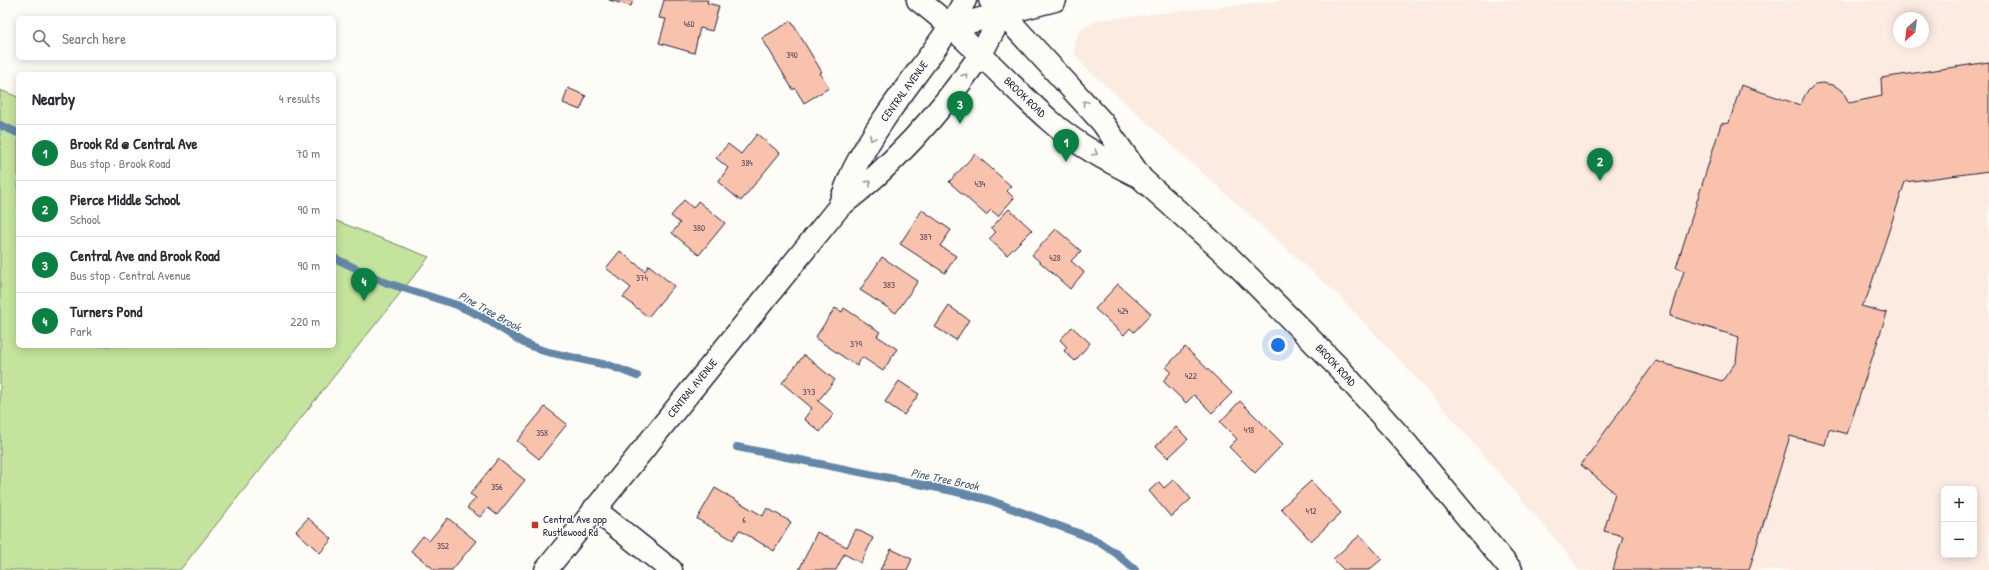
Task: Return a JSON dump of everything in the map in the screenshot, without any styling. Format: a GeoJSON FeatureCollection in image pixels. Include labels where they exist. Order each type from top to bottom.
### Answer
{"type":"FeatureCollection","features":[{"type":"Feature","properties":{"kind":"main road","name":"BROOK ROAD"},"geometry":{"type":"LineString","coordinates":[[918,0],[981,54],[1049,121],[1079,143],[1142,178]]}},
{"type":"Feature","properties":{"kind":"main road","name":"CENTRAL AVENUE"},"geometry":{"type":"LineString","coordinates":[[839,207],[854,170],[874,134],[896,100],[950,27],[965,0]]}},
{"type":"Feature","properties":{"kind":"main road"},"geometry":{"type":"LineString","coordinates":[[950,27],[1001,4],[1056,0]]}},
{"type":"Feature","properties":{"kind":"main road","name":"BROOK ROAD"},"geometry":{"type":"LineString","coordinates":[[1001,4],[1102,122],[1142,178],[1251,278],[1338,367],[1424,464],[1511,570]]}},
{"type":"Feature","properties":{"kind":"main road","name":"CENTRAL AVENUE"},"geometry":{"type":"LineString","coordinates":[[546,570],[839,207],[871,182],[926,126],[962,81],[981,54],[1001,4]]}},
{"type":"Feature","properties":{"kind":"main road"},"geometry":{"type":"LineString","coordinates":[[594,509],[671,570]]}},
{"type":"Feature","properties":{"kind":"shaded area"},"geometry":{"type":"Polygon","coordinates":[[[1283,0],[1989,0],[1989,570],[1579,570],[1569,555],[1434,397],[1339,296],[1084,66],[1075,55],[1075,44],[1078,34],[1082,28],[1099,20],[1283,0]]]}},
{"type":"Feature","properties":{"kind":"green space"},"geometry":{"type":"Polygon","coordinates":[[[0,90],[16,96],[16,348],[336,348],[336,221],[429,257],[180,570],[0,570],[0,90]]]}},
{"type":"Feature","properties":{"kind":"building"},"geometry":{"type":"Polygon","coordinates":[[[609,0],[633,0],[631,6],[609,0]]]}},
{"type":"Feature","properties":{"kind":"building"},"geometry":{"type":"Polygon","coordinates":[[[664,0],[708,0],[707,3],[719,6],[712,31],[700,28],[694,53],[659,43],[666,19],[659,18],[664,0]]]}},
{"type":"Feature","properties":{"kind":"building"},"geometry":{"type":"Polygon","coordinates":[[[791,21],[822,72],[820,73],[829,88],[804,103],[795,88],[793,90],[762,38],[791,21]]]}},
{"type":"Feature","properties":{"kind":"building"},"geometry":{"type":"Polygon","coordinates":[[[1989,62],[1989,171],[1905,182],[1867,297],[1861,306],[1887,313],[1847,434],[1829,429],[1825,445],[1790,436],[1749,570],[1613,570],[1623,536],[1604,531],[1615,493],[1581,465],[1656,361],[1722,381],[1736,362],[1739,337],[1670,316],[1684,271],[1676,268],[1721,124],[1729,123],[1741,85],[1800,105],[1806,93],[1815,84],[1823,83],[1833,85],[1842,90],[1849,103],[1882,96],[1881,78],[1989,62]]]}},
{"type":"Feature","properties":{"kind":"building"},"geometry":{"type":"Polygon","coordinates":[[[568,88],[586,96],[580,110],[563,103],[568,88]]]}},
{"type":"Feature","properties":{"kind":"building"},"geometry":{"type":"Polygon","coordinates":[[[757,134],[780,153],[741,201],[718,182],[728,168],[716,158],[728,144],[741,154],[757,134]]]}},
{"type":"Feature","properties":{"kind":"building"},"geometry":{"type":"Polygon","coordinates":[[[975,154],[1011,186],[1007,191],[1014,198],[998,216],[991,210],[986,215],[949,182],[975,154]]]}},
{"type":"Feature","properties":{"kind":"building"},"geometry":{"type":"Polygon","coordinates":[[[684,200],[693,208],[698,201],[725,223],[699,255],[672,233],[680,223],[671,216],[684,200]]]}},
{"type":"Feature","properties":{"kind":"building"},"geometry":{"type":"Polygon","coordinates":[[[1009,209],[1032,230],[1007,255],[989,239],[996,232],[991,228],[1009,209]]]}},
{"type":"Feature","properties":{"kind":"building"},"geometry":{"type":"Polygon","coordinates":[[[922,210],[951,230],[940,246],[956,256],[945,273],[900,244],[922,210]]]}},
{"type":"Feature","properties":{"kind":"building"},"geometry":{"type":"Polygon","coordinates":[[[1056,229],[1081,251],[1071,261],[1084,272],[1070,289],[1032,255],[1056,229]]]}},
{"type":"Feature","properties":{"kind":"building"},"geometry":{"type":"Polygon","coordinates":[[[620,251],[645,271],[649,265],[674,286],[648,317],[623,297],[631,288],[606,268],[620,251]]]}},
{"type":"Feature","properties":{"kind":"building"},"geometry":{"type":"Polygon","coordinates":[[[882,257],[918,281],[896,313],[860,290],[882,257]]]}},
{"type":"Feature","properties":{"kind":"building"},"geometry":{"type":"Polygon","coordinates":[[[1118,284],[1151,314],[1134,332],[1130,328],[1124,335],[1095,309],[1118,284]]]}},
{"type":"Feature","properties":{"kind":"building"},"geometry":{"type":"Polygon","coordinates":[[[949,306],[969,320],[956,340],[935,327],[949,306]]]}},
{"type":"Feature","properties":{"kind":"building"},"geometry":{"type":"Polygon","coordinates":[[[835,308],[842,312],[844,308],[880,332],[877,336],[897,349],[883,371],[862,357],[857,366],[815,338],[835,308]]]}},
{"type":"Feature","properties":{"kind":"building"},"geometry":{"type":"Polygon","coordinates":[[[1072,327],[1090,343],[1075,361],[1064,351],[1067,347],[1060,340],[1072,327]]]}},
{"type":"Feature","properties":{"kind":"building"},"geometry":{"type":"Polygon","coordinates":[[[1185,347],[1232,393],[1212,413],[1194,395],[1186,403],[1163,381],[1171,372],[1166,367],[1185,347]]]}},
{"type":"Feature","properties":{"kind":"building"},"geometry":{"type":"Polygon","coordinates":[[[804,355],[835,380],[818,401],[834,414],[820,432],[804,419],[812,408],[782,383],[804,355]]]}},
{"type":"Feature","properties":{"kind":"building"},"geometry":{"type":"Polygon","coordinates":[[[899,381],[919,394],[904,415],[885,402],[899,381]]]}},
{"type":"Feature","properties":{"kind":"building"},"geometry":{"type":"Polygon","coordinates":[[[1240,401],[1283,444],[1255,473],[1229,447],[1237,439],[1220,422],[1240,401]]]}},
{"type":"Feature","properties":{"kind":"building"},"geometry":{"type":"Polygon","coordinates":[[[545,407],[567,424],[539,459],[517,441],[545,407]]]}},
{"type":"Feature","properties":{"kind":"building"},"geometry":{"type":"Polygon","coordinates":[[[1176,427],[1188,439],[1168,458],[1156,446],[1176,427]]]}},
{"type":"Feature","properties":{"kind":"building"},"geometry":{"type":"Polygon","coordinates":[[[498,459],[525,480],[497,515],[488,508],[480,517],[467,508],[476,498],[470,494],[498,459]]]}},
{"type":"Feature","properties":{"kind":"building"},"geometry":{"type":"Polygon","coordinates":[[[1174,479],[1191,499],[1171,517],[1149,491],[1159,482],[1164,488],[1174,479]]]}},
{"type":"Feature","properties":{"kind":"building"},"geometry":{"type":"Polygon","coordinates":[[[1311,481],[1341,513],[1311,541],[1281,508],[1311,481]]]}},
{"type":"Feature","properties":{"kind":"building"},"geometry":{"type":"Polygon","coordinates":[[[715,488],[763,516],[767,508],[791,522],[774,551],[739,530],[733,540],[697,519],[715,488]]]}},
{"type":"Feature","properties":{"kind":"building"},"geometry":{"type":"Polygon","coordinates":[[[308,518],[332,539],[320,553],[296,531],[308,518]]]}},
{"type":"Feature","properties":{"kind":"building"},"geometry":{"type":"Polygon","coordinates":[[[448,518],[476,541],[452,570],[435,570],[411,551],[423,536],[429,541],[448,518]]]}},
{"type":"Feature","properties":{"kind":"building"},"geometry":{"type":"Polygon","coordinates":[[[856,529],[873,538],[861,563],[844,554],[836,570],[799,570],[817,532],[847,547],[856,529]]]}},
{"type":"Feature","properties":{"kind":"building"},"geometry":{"type":"Polygon","coordinates":[[[1360,535],[1382,559],[1369,570],[1344,570],[1333,559],[1360,535]]]}},
{"type":"Feature","properties":{"kind":"building"},"geometry":{"type":"Polygon","coordinates":[[[891,549],[912,559],[907,570],[880,570],[891,549]]]}},
{"type":"Feature","properties":{"kind":"waterway","name":"Pine Tree Brook"},"geometry":{"type":"LineString","coordinates":[[0,125],[16,132]]}},
{"type":"Feature","properties":{"kind":"waterway","name":"Pine Tree Brook"},"geometry":{"type":"LineString","coordinates":[[336,259],[387,283],[457,305],[481,316],[524,343],[544,351],[611,366],[637,376]]}},
{"type":"Feature","properties":{"kind":"waterway","name":"Pine Tree Brook"},"geometry":{"type":"LineString","coordinates":[[737,447],[953,491],[989,500],[1094,539],[1117,554],[1135,570]]}},
{"type":"Feature","properties":{"kind":"place","name":"Central Ave and Brook Road"},"geometry":{"type":"Point","coordinates":[960,124]}},
{"type":"Feature","properties":{"kind":"place","name":"Brook Rd @ Central Ave"},"geometry":{"type":"Point","coordinates":[1066,162]}},
{"type":"Feature","properties":{"kind":"place","name":"Pierce Middle School"},"geometry":{"type":"Point","coordinates":[1600,181]}},
{"type":"Feature","properties":{"kind":"place","name":"Turners Pond"},"geometry":{"type":"Point","coordinates":[364,301]}},
{"type":"Feature","properties":{"kind":"place","name":"Central Ave opp Rustlewood Rd"},"geometry":{"type":"Point","coordinates":[535,525]}}]}
